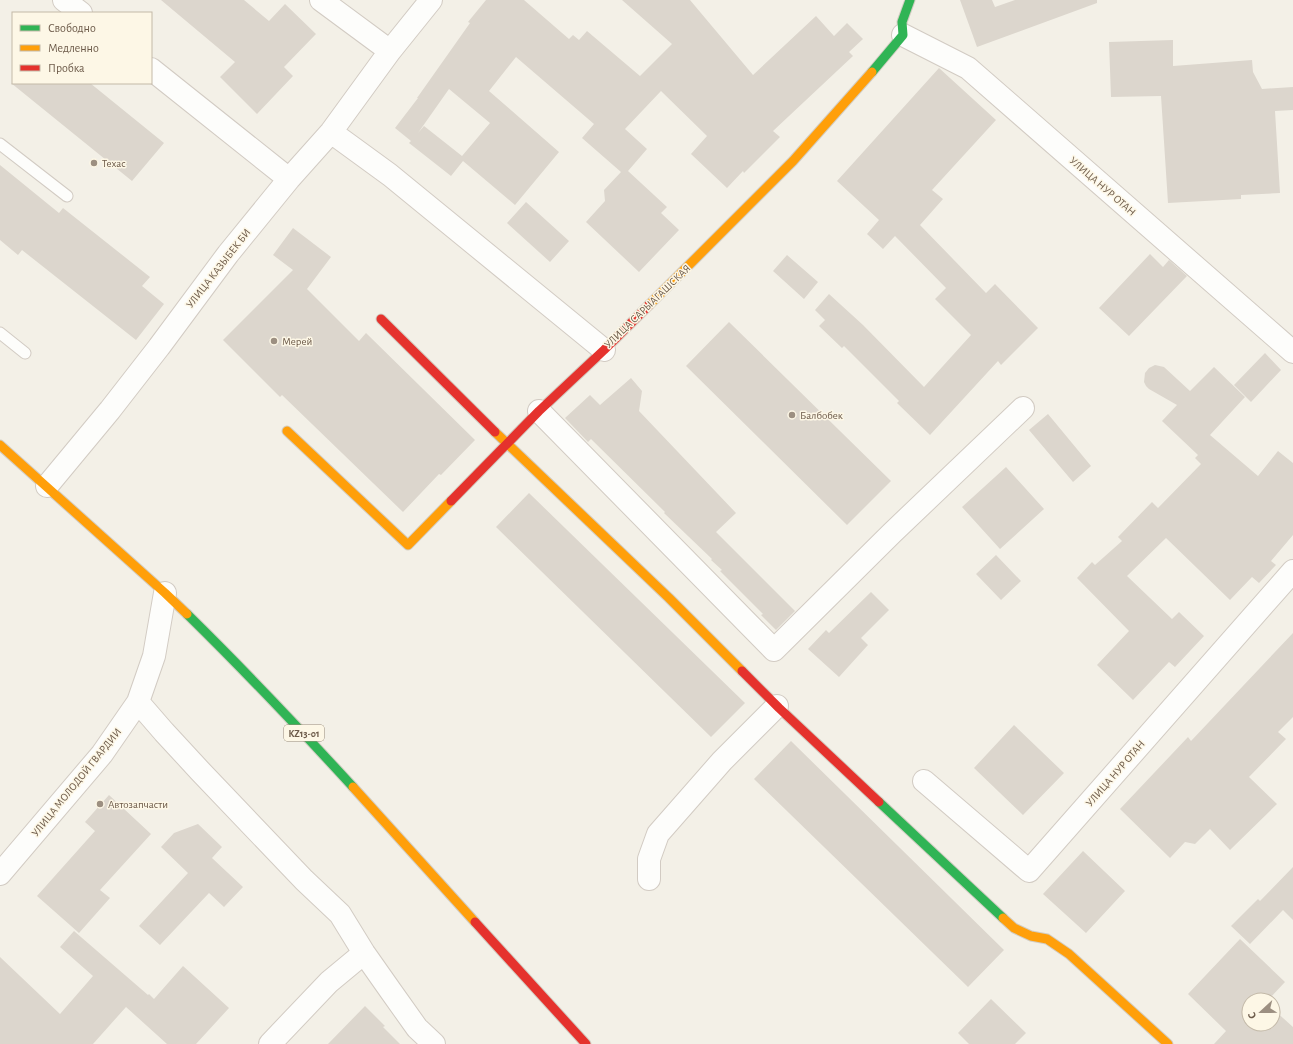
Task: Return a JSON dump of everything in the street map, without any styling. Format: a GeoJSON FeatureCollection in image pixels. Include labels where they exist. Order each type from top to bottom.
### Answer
{"type":"FeatureCollection","features":[{"type":"Feature","properties":{"kind":"main road"},"geometry":{"type":"LineString","coordinates":[[904,35],[902,22],[910,0]]}},
{"type":"Feature","properties":{"kind":"main road","name":"УЛИЦА САРЫАГАШСКАЯ"},"geometry":{"type":"LineString","coordinates":[[604,350],[793,161],[904,35]]}},
{"type":"Feature","properties":{"kind":"main road"},"geometry":{"type":"LineString","coordinates":[[381,319],[506,443],[669,598],[777,706],[1014,928],[1030,936],[1047,938],[1069,954],[1168,1044]]}},
{"type":"Feature","properties":{"kind":"main road"},"geometry":{"type":"LineString","coordinates":[[287,431],[408,545],[506,443],[604,350]]}},
{"type":"Feature","properties":{"kind":"main road","name":"KZ13-01"},"geometry":{"type":"LineString","coordinates":[[0,445],[165,593],[234,660],[299,728],[586,1044]]}},
{"type":"Feature","properties":{"kind":"street"},"geometry":{"type":"LineString","coordinates":[[64,0],[80,12]]}},
{"type":"Feature","properties":{"kind":"street"},"geometry":{"type":"LineString","coordinates":[[321,0],[390,51]]}},
{"type":"Feature","properties":{"kind":"street","name":"УЛИЦА КАЗЫБЕК БИ"},"geometry":{"type":"LineString","coordinates":[[47,486],[110,410],[228,254],[331,132],[390,51],[431,0]]}},
{"type":"Feature","properties":{"kind":"street","name":"УЛИЦА НУР ОТАН"},"geometry":{"type":"LineString","coordinates":[[904,35],[968,68],[1293,352]]}},
{"type":"Feature","properties":{"kind":"street"},"geometry":{"type":"LineString","coordinates":[[152,70],[289,180]]}},
{"type":"Feature","properties":{"kind":"street","name":"УЛИЦА САРЫАГАШСКАЯ"},"geometry":{"type":"LineString","coordinates":[[331,132],[390,175],[604,350]]}},
{"type":"Feature","properties":{"kind":"street"},"geometry":{"type":"LineString","coordinates":[[539,411],[774,650],[892,533],[1023,408]]}},
{"type":"Feature","properties":{"kind":"street","name":"УЛИЦА НУР ОТАН"},"geometry":{"type":"LineString","coordinates":[[924,781],[1029,871],[1293,571]]}},
{"type":"Feature","properties":{"kind":"street","name":"УЛИЦА МОЛОДОЙ ГВАРДИИ"},"geometry":{"type":"LineString","coordinates":[[0,874],[102,754],[138,702],[154,656],[165,593]]}},
{"type":"Feature","properties":{"kind":"street"},"geometry":{"type":"LineString","coordinates":[[138,702],[211,783],[304,880],[340,914],[364,953],[417,1028],[434,1044]]}},
{"type":"Feature","properties":{"kind":"street"},"geometry":{"type":"LineString","coordinates":[[649,879],[649,859],[658,834],[722,761],[777,706]]}},
{"type":"Feature","properties":{"kind":"street"},"geometry":{"type":"LineString","coordinates":[[270,1044],[329,982],[364,953]]}},
{"type":"Feature","properties":{"kind":"lane"},"geometry":{"type":"LineString","coordinates":[[0,144],[67,196]]}},
{"type":"Feature","properties":{"kind":"lane"},"geometry":{"type":"LineString","coordinates":[[0,333],[25,353]]}},
{"type":"Feature","properties":{"kind":"building"},"geometry":{"type":"Polygon","coordinates":[[[161,0],[244,0],[269,21],[285,4],[316,34],[284,67],[293,76],[257,114],[220,77],[235,62],[161,0]]]}},
{"type":"Feature","properties":{"kind":"building"},"geometry":{"type":"Polygon","coordinates":[[[486,0],[524,0],[569,39],[573,35],[579,40],[587,31],[640,76],[672,44],[622,0],[690,0],[753,75],[816,16],[834,36],[847,23],[863,39],[849,52],[853,56],[773,131],[780,137],[727,188],[691,154],[707,136],[661,91],[625,129],[647,149],[628,171],[667,207],[661,213],[679,230],[639,272],[586,222],[605,201],[604,190],[621,172],[582,138],[594,124],[516,57],[489,91],[559,152],[515,205],[463,161],[451,176],[409,143],[411,141],[395,128],[418,98],[470,23],[468,22],[486,0]],[[449,89],[418,133],[424,126],[462,156],[490,123],[449,89]]]}},
{"type":"Feature","properties":{"kind":"building"},"geometry":{"type":"Polygon","coordinates":[[[960,0],[992,0],[995,7],[1015,0],[1097,0],[1097,3],[977,47],[960,0]]]}},
{"type":"Feature","properties":{"kind":"building"},"geometry":{"type":"Polygon","coordinates":[[[1173,40],[1173,66],[1252,60],[1253,72],[1262,89],[1293,87],[1293,110],[1275,111],[1280,193],[1241,195],[1241,199],[1168,203],[1161,96],[1111,97],[1109,42],[1173,40]]]}},
{"type":"Feature","properties":{"kind":"building"},"geometry":{"type":"Polygon","coordinates":[[[939,68],[996,120],[932,190],[943,199],[920,225],[986,293],[995,284],[1038,328],[1001,365],[998,361],[930,435],[897,403],[899,401],[844,346],[842,348],[819,326],[825,320],[815,310],[829,294],[863,325],[924,387],[971,335],[935,299],[946,288],[895,236],[883,249],[867,234],[879,220],[837,181],[939,68]]]}},
{"type":"Feature","properties":{"kind":"building"},"geometry":{"type":"Polygon","coordinates":[[[12,84],[91,84],[164,143],[132,181],[12,84]]]}},
{"type":"Feature","properties":{"kind":"building"},"geometry":{"type":"Polygon","coordinates":[[[0,165],[59,213],[63,208],[150,277],[142,286],[164,304],[136,340],[22,250],[18,255],[0,240],[0,165]]]}},
{"type":"Feature","properties":{"kind":"building"},"geometry":{"type":"Polygon","coordinates":[[[526,202],[569,241],[550,262],[507,223],[526,202]]]}},
{"type":"Feature","properties":{"kind":"building"},"geometry":{"type":"Polygon","coordinates":[[[293,228],[331,257],[307,289],[359,341],[366,333],[475,440],[441,475],[439,474],[403,512],[282,395],[280,397],[223,340],[293,270],[273,255],[293,228]]]}},
{"type":"Feature","properties":{"kind":"building"},"geometry":{"type":"Polygon","coordinates":[[[1150,254],[1163,267],[1169,260],[1187,276],[1129,336],[1099,308],[1150,254]]]}},
{"type":"Feature","properties":{"kind":"building"},"geometry":{"type":"Polygon","coordinates":[[[787,255],[818,282],[804,299],[773,271],[787,255]]]}},
{"type":"Feature","properties":{"kind":"building"},"geometry":{"type":"Polygon","coordinates":[[[729,322],[891,481],[847,525],[686,366],[729,322]]]}},
{"type":"Feature","properties":{"kind":"building"},"geometry":{"type":"Polygon","coordinates":[[[1265,353],[1281,370],[1251,402],[1234,385],[1265,353]]]}},
{"type":"Feature","properties":{"kind":"building"},"geometry":{"type":"Polygon","coordinates":[[[1155,365],[1164,367],[1190,391],[1214,367],[1245,397],[1210,435],[1258,476],[1278,451],[1293,463],[1293,535],[1271,561],[1276,565],[1259,583],[1252,577],[1230,600],[1166,538],[1127,576],[1172,619],[1179,612],[1204,636],[1175,667],[1169,662],[1133,700],[1097,665],[1129,631],[1077,578],[1092,562],[1095,565],[1122,541],[1118,537],[1152,502],[1158,508],[1201,464],[1195,458],[1198,455],[1162,421],[1177,405],[1146,386],[1144,382],[1145,373],[1149,368],[1155,365]]]}},
{"type":"Feature","properties":{"kind":"building"},"geometry":{"type":"Polygon","coordinates":[[[631,378],[642,391],[639,411],[736,513],[716,532],[795,611],[776,630],[761,615],[763,614],[720,571],[722,570],[711,560],[712,559],[591,439],[588,442],[565,418],[590,395],[600,405],[631,378]]]}},
{"type":"Feature","properties":{"kind":"building"},"geometry":{"type":"Polygon","coordinates":[[[1048,414],[1091,466],[1073,482],[1029,430],[1048,414]]]}},
{"type":"Feature","properties":{"kind":"building"},"geometry":{"type":"Polygon","coordinates":[[[1006,467],[1044,509],[1000,549],[962,507],[1006,467]]]}},
{"type":"Feature","properties":{"kind":"building"},"geometry":{"type":"Polygon","coordinates":[[[529,493],[745,703],[711,737],[496,527],[529,493]]]}},
{"type":"Feature","properties":{"kind":"building"},"geometry":{"type":"Polygon","coordinates":[[[996,555],[1021,581],[1001,600],[976,574],[996,555]]]}},
{"type":"Feature","properties":{"kind":"building"},"geometry":{"type":"Polygon","coordinates":[[[871,592],[889,610],[861,638],[868,645],[839,677],[808,649],[826,630],[829,633],[871,592]]]}},
{"type":"Feature","properties":{"kind":"building"},"geometry":{"type":"Polygon","coordinates":[[[1293,633],[1293,717],[1278,732],[1286,739],[1249,777],[1277,804],[1230,850],[1210,829],[1195,844],[1185,842],[1170,858],[1120,809],[1188,737],[1191,741],[1293,633]]]}},
{"type":"Feature","properties":{"kind":"building"},"geometry":{"type":"Polygon","coordinates":[[[1014,725],[1064,773],[1023,815],[974,768],[1014,725]]]}},
{"type":"Feature","properties":{"kind":"building"},"geometry":{"type":"Polygon","coordinates":[[[791,741],[1004,950],[968,987],[754,779],[791,741]]]}},
{"type":"Feature","properties":{"kind":"building"},"geometry":{"type":"Polygon","coordinates":[[[109,795],[151,834],[100,890],[110,898],[79,933],[37,896],[95,831],[85,822],[109,795]]]}},
{"type":"Feature","properties":{"kind":"building"},"geometry":{"type":"Polygon","coordinates":[[[198,824],[222,847],[212,858],[243,887],[224,907],[209,893],[160,945],[139,926],[188,873],[161,847],[174,833],[198,824]]]}},
{"type":"Feature","properties":{"kind":"building"},"geometry":{"type":"Polygon","coordinates":[[[1083,851],[1125,891],[1086,933],[1043,894],[1083,851]]]}},
{"type":"Feature","properties":{"kind":"building"},"geometry":{"type":"Polygon","coordinates":[[[1293,867],[1293,920],[1283,910],[1250,944],[1231,926],[1258,899],[1260,901],[1293,867]]]}},
{"type":"Feature","properties":{"kind":"building"},"geometry":{"type":"Polygon","coordinates":[[[74,931],[154,999],[183,966],[229,1008],[196,1044],[167,1044],[126,1007],[93,1044],[0,1044],[0,957],[60,1014],[93,976],[60,947],[74,931]]]}},
{"type":"Feature","properties":{"kind":"building"},"geometry":{"type":"Polygon","coordinates":[[[1240,939],[1285,982],[1276,992],[1241,992],[1241,1032],[1281,1032],[1281,1016],[1293,1027],[1293,1044],[1214,1044],[1226,1031],[1188,994],[1240,939]]]}},
{"type":"Feature","properties":{"kind":"building"},"geometry":{"type":"Polygon","coordinates":[[[991,999],[1026,1033],[1015,1044],[969,1044],[958,1033],[991,999]]]}},
{"type":"Feature","properties":{"kind":"building"},"geometry":{"type":"Polygon","coordinates":[[[365,1006],[400,1044],[328,1044],[365,1006]]]}},
{"type":"Feature","properties":{"kind":"traffic: fast"},"geometry":{"type":"LineString","coordinates":[[872,72],[903,35],[902,22],[910,0]]}},
{"type":"Feature","properties":{"kind":"traffic: fast"},"geometry":{"type":"LineString","coordinates":[[187,614],[271,699],[353,787]]}},
{"type":"Feature","properties":{"kind":"traffic: fast"},"geometry":{"type":"LineString","coordinates":[[879,802],[1003,918]]}},
{"type":"Feature","properties":{"kind":"traffic: slow"},"geometry":{"type":"LineString","coordinates":[[649,305],[793,161],[872,72]]}},
{"type":"Feature","properties":{"kind":"traffic: slow"},"geometry":{"type":"LineString","coordinates":[[287,431],[408,545],[451,501]]}},
{"type":"Feature","properties":{"kind":"traffic: slow"},"geometry":{"type":"LineString","coordinates":[[495,432],[669,598],[742,671]]}},
{"type":"Feature","properties":{"kind":"traffic: slow"},"geometry":{"type":"LineString","coordinates":[[0,445],[187,614]]}},
{"type":"Feature","properties":{"kind":"traffic: slow"},"geometry":{"type":"LineString","coordinates":[[353,787],[475,922]]}},
{"type":"Feature","properties":{"kind":"traffic: slow"},"geometry":{"type":"LineString","coordinates":[[1003,918],[1014,928],[1031,936],[1047,939],[1069,954],[1168,1044]]}},
{"type":"Feature","properties":{"kind":"traffic: jam"},"geometry":{"type":"LineString","coordinates":[[451,501],[539,411],[649,305]]}},
{"type":"Feature","properties":{"kind":"traffic: jam"},"geometry":{"type":"LineString","coordinates":[[381,319],[495,432]]}},
{"type":"Feature","properties":{"kind":"traffic: jam"},"geometry":{"type":"LineString","coordinates":[[742,671],[879,802]]}},
{"type":"Feature","properties":{"kind":"traffic: jam"},"geometry":{"type":"LineString","coordinates":[[475,922],[586,1044]]}},
{"type":"Feature","properties":{"kind":"place","name":"Техас"},"geometry":{"type":"Point","coordinates":[94,163]}},
{"type":"Feature","properties":{"kind":"place","name":"Мерей"},"geometry":{"type":"Point","coordinates":[274,341]}},
{"type":"Feature","properties":{"kind":"place","name":"Балбобек"},"geometry":{"type":"Point","coordinates":[792,415]}},
{"type":"Feature","properties":{"kind":"place","name":"Автозапчасти"},"geometry":{"type":"Point","coordinates":[100,804]}}]}
